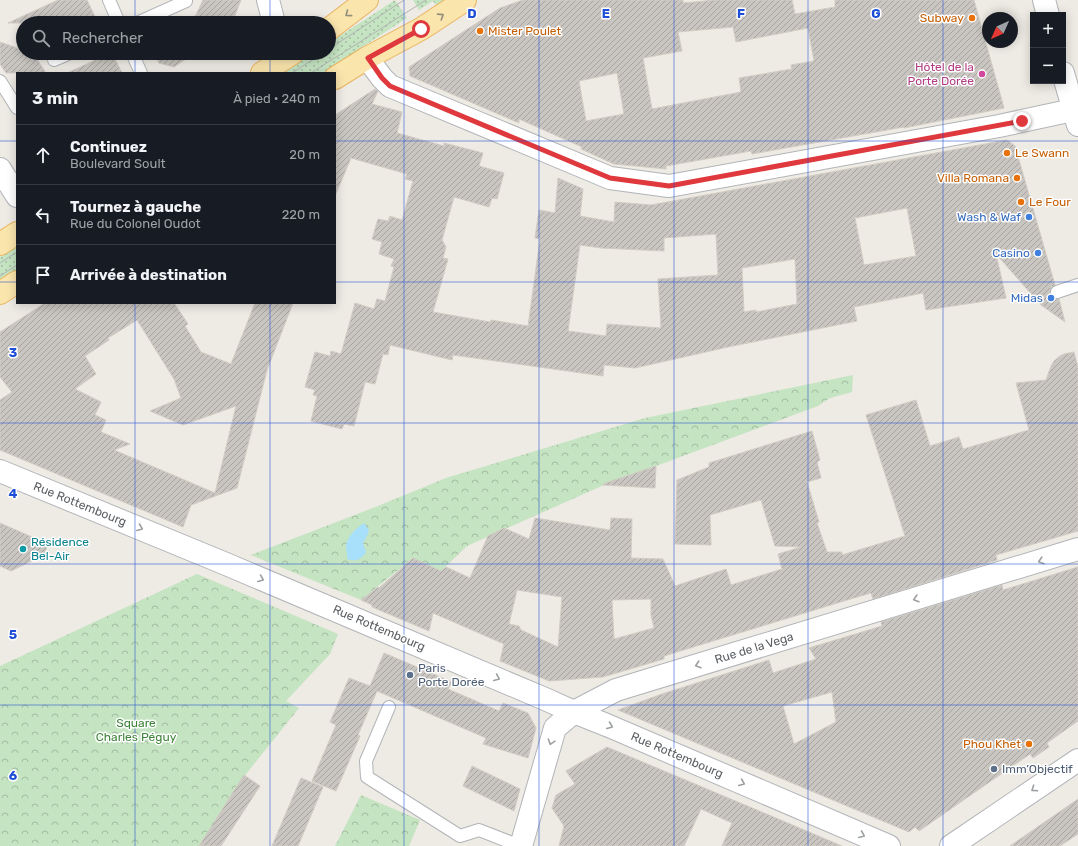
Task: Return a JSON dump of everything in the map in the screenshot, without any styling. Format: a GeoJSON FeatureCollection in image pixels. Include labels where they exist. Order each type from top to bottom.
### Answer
{"type":"FeatureCollection","features":[{"type":"Feature","properties":{"kind":"main road"},"geometry":{"type":"LineString","coordinates":[[336,24],[367,0]]}},
{"type":"Feature","properties":{"kind":"main road"},"geometry":{"type":"LineString","coordinates":[[336,77],[421,29],[465,0]]}},
{"type":"Feature","properties":{"kind":"main road"},"geometry":{"type":"LineString","coordinates":[[263,72],[279,60]]}},
{"type":"Feature","properties":{"kind":"main road"},"geometry":{"type":"LineString","coordinates":[[0,244],[16,234]]}},
{"type":"Feature","properties":{"kind":"main road"},"geometry":{"type":"LineString","coordinates":[[0,293],[16,283]]}},
{"type":"Feature","properties":{"kind":"street"},"geometry":{"type":"LineString","coordinates":[[268,0],[272,16]]}},
{"type":"Feature","properties":{"kind":"street"},"geometry":{"type":"LineString","coordinates":[[1044,0],[1047,12]]}},
{"type":"Feature","properties":{"kind":"street"},"geometry":{"type":"LineString","coordinates":[[368,58],[382,78],[390,86],[610,178],[669,186],[999,126],[1075,106],[1066,81]]}},
{"type":"Feature","properties":{"kind":"street"},"geometry":{"type":"LineString","coordinates":[[0,169],[16,194]]}},
{"type":"Feature","properties":{"kind":"street","name":"Rue Rottembourg"},"geometry":{"type":"LineString","coordinates":[[0,471],[545,699],[888,846]]}},
{"type":"Feature","properties":{"kind":"street","name":"Rue de la Vega"},"geometry":{"type":"LineString","coordinates":[[521,846],[555,728],[574,712],[616,690],[1078,549]]}},
{"type":"Feature","properties":{"kind":"street"},"geometry":{"type":"LineString","coordinates":[[951,846],[1078,760]]}},
{"type":"Feature","properties":{"kind":"lane"},"geometry":{"type":"LineString","coordinates":[[109,0],[116,16]]}},
{"type":"Feature","properties":{"kind":"lane"},"geometry":{"type":"LineString","coordinates":[[153,16],[186,1]]}},
{"type":"Feature","properties":{"kind":"lane"},"geometry":{"type":"LineString","coordinates":[[135,60],[141,72]]}},
{"type":"Feature","properties":{"kind":"lane"},"geometry":{"type":"LineString","coordinates":[[0,81],[16,106]]}},
{"type":"Feature","properties":{"kind":"lane"},"geometry":{"type":"LineString","coordinates":[[1057,292],[1078,285]]}},
{"type":"Feature","properties":{"kind":"lane"},"geometry":{"type":"LineString","coordinates":[[389,707],[366,761],[367,777],[460,836],[479,830],[521,846]]}},
{"type":"Feature","properties":{"kind":"green space"},"geometry":{"type":"Polygon","coordinates":[[[395,0],[407,18],[324,72],[285,72],[303,60],[336,60],[336,38],[395,0]]]}},
{"type":"Feature","properties":{"kind":"green space"},"geometry":{"type":"Polygon","coordinates":[[[413,0],[446,0],[437,6],[433,1],[419,10],[413,0]]]}},
{"type":"Feature","properties":{"kind":"green space"},"geometry":{"type":"Polygon","coordinates":[[[16,247],[16,272],[0,282],[0,257],[16,247]]]}},
{"type":"Feature","properties":{"kind":"green space"},"geometry":{"type":"Polygon","coordinates":[[[853,375],[852,392],[830,398],[818,406],[613,481],[467,546],[441,571],[413,558],[361,600],[251,555],[446,478],[645,418],[853,375]]]}},
{"type":"Feature","properties":{"kind":"green space","name":"Square Charles Péguy"},"geometry":{"type":"Polygon","coordinates":[[[197,574],[338,634],[330,654],[286,701],[299,708],[242,779],[200,846],[0,846],[0,666],[197,574]]]}},
{"type":"Feature","properties":{"kind":"green space"},"geometry":{"type":"Polygon","coordinates":[[[361,795],[420,820],[409,846],[335,846],[361,795]]]}},
{"type":"Feature","properties":{"kind":"water"},"geometry":{"type":"Polygon","coordinates":[[[364,523],[369,530],[363,543],[366,552],[358,560],[347,559],[346,546],[348,539],[355,530],[364,523]]]}},
{"type":"Feature","properties":{"kind":"building"},"geometry":{"type":"Polygon","coordinates":[[[58,0],[87,0],[95,16],[23,16],[58,0]]]}},
{"type":"Feature","properties":{"kind":"building"},"geometry":{"type":"Polygon","coordinates":[[[203,0],[241,0],[235,16],[194,16],[203,0]]]}},
{"type":"Feature","properties":{"kind":"building"},"geometry":{"type":"Polygon","coordinates":[[[523,0],[683,0],[683,3],[715,0],[792,0],[795,14],[835,7],[835,0],[974,0],[982,29],[982,48],[987,48],[1004,108],[904,128],[752,154],[751,151],[666,166],[666,169],[614,164],[581,149],[582,147],[519,119],[519,123],[410,76],[409,67],[500,8],[523,0]],[[733,27],[678,32],[682,51],[643,58],[652,109],[741,92],[739,78],[792,69],[791,65],[814,61],[808,28],[736,42],[733,27]],[[617,73],[579,81],[586,121],[624,114],[617,73]]]}},
{"type":"Feature","properties":{"kind":"building"},"geometry":{"type":"Polygon","coordinates":[[[16,19],[16,23],[8,23],[16,19]]]}},
{"type":"Feature","properties":{"kind":"building"},"geometry":{"type":"Polygon","coordinates":[[[0,42],[16,48],[16,60],[38,60],[45,72],[6,73],[0,64],[0,42]]]}},
{"type":"Feature","properties":{"kind":"building"},"geometry":{"type":"Polygon","coordinates":[[[96,60],[116,60],[122,72],[69,72],[96,60]]]}},
{"type":"Feature","properties":{"kind":"building"},"geometry":{"type":"Polygon","coordinates":[[[158,60],[184,60],[174,67],[159,63],[158,60]]]}},
{"type":"Feature","properties":{"kind":"building"},"geometry":{"type":"Polygon","coordinates":[[[375,89],[378,91],[372,104],[402,112],[397,133],[444,146],[444,143],[483,153],[479,166],[504,173],[497,199],[492,198],[489,207],[454,197],[442,240],[446,247],[443,258],[448,259],[433,312],[490,322],[491,320],[528,326],[540,239],[535,238],[539,210],[555,213],[558,178],[583,189],[580,216],[614,222],[615,202],[651,205],[1007,140],[1015,146],[1055,285],[1051,287],[1050,294],[1052,298],[1059,299],[1065,322],[1041,305],[996,254],[1006,298],[926,310],[923,293],[854,307],[857,321],[728,347],[635,368],[604,365],[603,376],[453,355],[452,360],[390,345],[388,355],[383,354],[375,384],[365,382],[354,426],[344,424],[342,429],[311,421],[317,396],[313,395],[315,390],[305,387],[315,352],[330,356],[331,351],[341,354],[355,303],[374,309],[377,299],[385,301],[394,267],[391,266],[394,259],[379,254],[382,242],[372,239],[378,219],[388,221],[390,216],[402,220],[413,181],[405,179],[407,174],[351,158],[336,194],[336,114],[375,89]],[[907,208],[855,218],[864,265],[916,256],[907,208]],[[716,234],[664,238],[664,251],[601,248],[580,245],[568,331],[606,336],[607,324],[661,328],[658,279],[718,275],[716,234]],[[795,259],[742,268],[744,312],[756,310],[756,312],[797,304],[795,259]]]}},
{"type":"Feature","properties":{"kind":"building"},"geometry":{"type":"Polygon","coordinates":[[[43,304],[175,304],[188,324],[185,326],[201,352],[231,364],[255,304],[293,304],[267,370],[237,488],[191,505],[183,527],[0,450],[0,400],[12,392],[0,377],[0,332],[43,304]],[[137,320],[108,338],[109,340],[85,356],[96,374],[75,389],[101,402],[95,415],[106,420],[101,432],[130,444],[114,450],[215,493],[236,406],[183,425],[150,411],[181,398],[174,379],[137,320]]]}},
{"type":"Feature","properties":{"kind":"building"},"geometry":{"type":"Polygon","coordinates":[[[1074,352],[1078,367],[1078,531],[996,555],[997,560],[873,599],[871,593],[844,601],[664,656],[664,659],[603,677],[549,681],[500,661],[504,644],[433,613],[429,631],[372,607],[372,605],[361,600],[378,587],[379,588],[413,558],[441,571],[446,567],[470,578],[488,536],[504,528],[529,539],[535,518],[610,530],[611,518],[632,519],[631,558],[663,559],[675,586],[726,569],[731,585],[782,569],[778,554],[801,547],[775,546],[761,500],[710,515],[711,545],[675,544],[677,480],[709,467],[709,463],[812,431],[820,460],[817,462],[821,478],[807,482],[819,522],[817,523],[827,552],[842,552],[842,555],[905,536],[866,415],[916,400],[930,446],[959,437],[963,449],[1029,430],[1016,383],[1046,380],[1054,361],[1064,354],[1074,352]],[[517,590],[509,624],[519,626],[521,630],[558,647],[562,597],[517,590]],[[651,599],[612,600],[614,639],[654,628],[651,615],[651,599]]]}},
{"type":"Feature","properties":{"kind":"building"},"geometry":{"type":"Polygon","coordinates":[[[656,466],[655,488],[603,485],[603,484],[656,466]]]}},
{"type":"Feature","properties":{"kind":"building","name":"Résidence Bel-Air"},"geometry":{"type":"Polygon","coordinates":[[[0,523],[48,544],[44,555],[11,571],[0,566],[0,523]]]}},
{"type":"Feature","properties":{"kind":"building"},"geometry":{"type":"Polygon","coordinates":[[[1078,567],[1078,721],[1047,743],[1049,747],[1033,758],[1030,754],[919,831],[915,827],[909,832],[618,710],[662,694],[769,660],[773,673],[816,659],[809,648],[882,626],[881,622],[1002,585],[1003,590],[1078,567]],[[832,692],[783,706],[794,744],[836,722],[832,692]]]}},
{"type":"Feature","properties":{"kind":"building"},"geometry":{"type":"Polygon","coordinates":[[[384,653],[452,682],[448,689],[499,711],[503,703],[528,713],[536,728],[528,758],[483,744],[486,738],[377,691],[358,735],[360,736],[336,791],[312,781],[336,725],[330,722],[349,678],[370,686],[384,653]]]}},
{"type":"Feature","properties":{"kind":"building"},"geometry":{"type":"Polygon","coordinates":[[[607,747],[842,846],[722,846],[732,823],[701,809],[684,846],[559,846],[564,826],[552,808],[556,795],[575,784],[566,771],[607,747]]]}},
{"type":"Feature","properties":{"kind":"building"},"geometry":{"type":"Polygon","coordinates":[[[472,766],[520,789],[514,811],[463,786],[472,766]]]}},
{"type":"Feature","properties":{"kind":"building"},"geometry":{"type":"Polygon","coordinates":[[[244,775],[260,786],[221,846],[199,846],[244,775]]]}},
{"type":"Feature","properties":{"kind":"building"},"geometry":{"type":"Polygon","coordinates":[[[301,778],[323,787],[298,846],[272,846],[301,778]]]}},
{"type":"Feature","properties":{"kind":"building"},"geometry":{"type":"Polygon","coordinates":[[[1078,799],[1078,834],[1060,846],[1010,846],[1078,799]]]}},
{"type":"Feature","properties":{"kind":"tram line"},"geometry":{"type":"LineString","coordinates":[[336,44],[404,0]]}},
{"type":"Feature","properties":{"kind":"tram line"},"geometry":{"type":"LineString","coordinates":[[336,57],[426,0]]}},
{"type":"Feature","properties":{"kind":"tram line"},"geometry":{"type":"LineString","coordinates":[[294,72],[312,60]]}},
{"type":"Feature","properties":{"kind":"tram line"},"geometry":{"type":"LineString","coordinates":[[313,72],[331,60]]}},
{"type":"Feature","properties":{"kind":"tram line"},"geometry":{"type":"LineString","coordinates":[[0,263],[16,253]]}},
{"type":"Feature","properties":{"kind":"tram line"},"geometry":{"type":"LineString","coordinates":[[0,276],[16,266]]}},
{"type":"Feature","properties":{"kind":"place","name":"Subway"},"geometry":{"type":"Point","coordinates":[972,18]}},
{"type":"Feature","properties":{"kind":"place","name":"Mister Poulet"},"geometry":{"type":"Point","coordinates":[480,31]}},
{"type":"Feature","properties":{"kind":"place","name":"Hôtel de la Porte Dorée"},"geometry":{"type":"Point","coordinates":[982,74]}},
{"type":"Feature","properties":{"kind":"place","name":"Le Swann"},"geometry":{"type":"Point","coordinates":[1007,153]}},
{"type":"Feature","properties":{"kind":"place","name":"Villa Romana"},"geometry":{"type":"Point","coordinates":[1017,178]}},
{"type":"Feature","properties":{"kind":"place","name":"Le Four"},"geometry":{"type":"Point","coordinates":[1021,202]}},
{"type":"Feature","properties":{"kind":"place","name":"Wash & Waf"},"geometry":{"type":"Point","coordinates":[1029,217]}},
{"type":"Feature","properties":{"kind":"place","name":"Casino"},"geometry":{"type":"Point","coordinates":[1038,253]}},
{"type":"Feature","properties":{"kind":"place","name":"Midas"},"geometry":{"type":"Point","coordinates":[1051,298]}},
{"type":"Feature","properties":{"kind":"place","name":"Résidence Bel-Air"},"geometry":{"type":"Point","coordinates":[23,549]}},
{"type":"Feature","properties":{"kind":"place","name":"Paris Porte Dorée"},"geometry":{"type":"Point","coordinates":[410,675]}},
{"type":"Feature","properties":{"kind":"place","name":"Phou Khet"},"geometry":{"type":"Point","coordinates":[1029,744]}},
{"type":"Feature","properties":{"kind":"place","name":"Imm’Objectif"},"geometry":{"type":"Point","coordinates":[994,769]}},
{"type":"Feature","properties":{"kind":"route"},"geometry":{"type":"LineString","coordinates":[[421,29],[368,58],[382,78],[390,86],[610,178],[669,186],[1022,121]]}}]}
